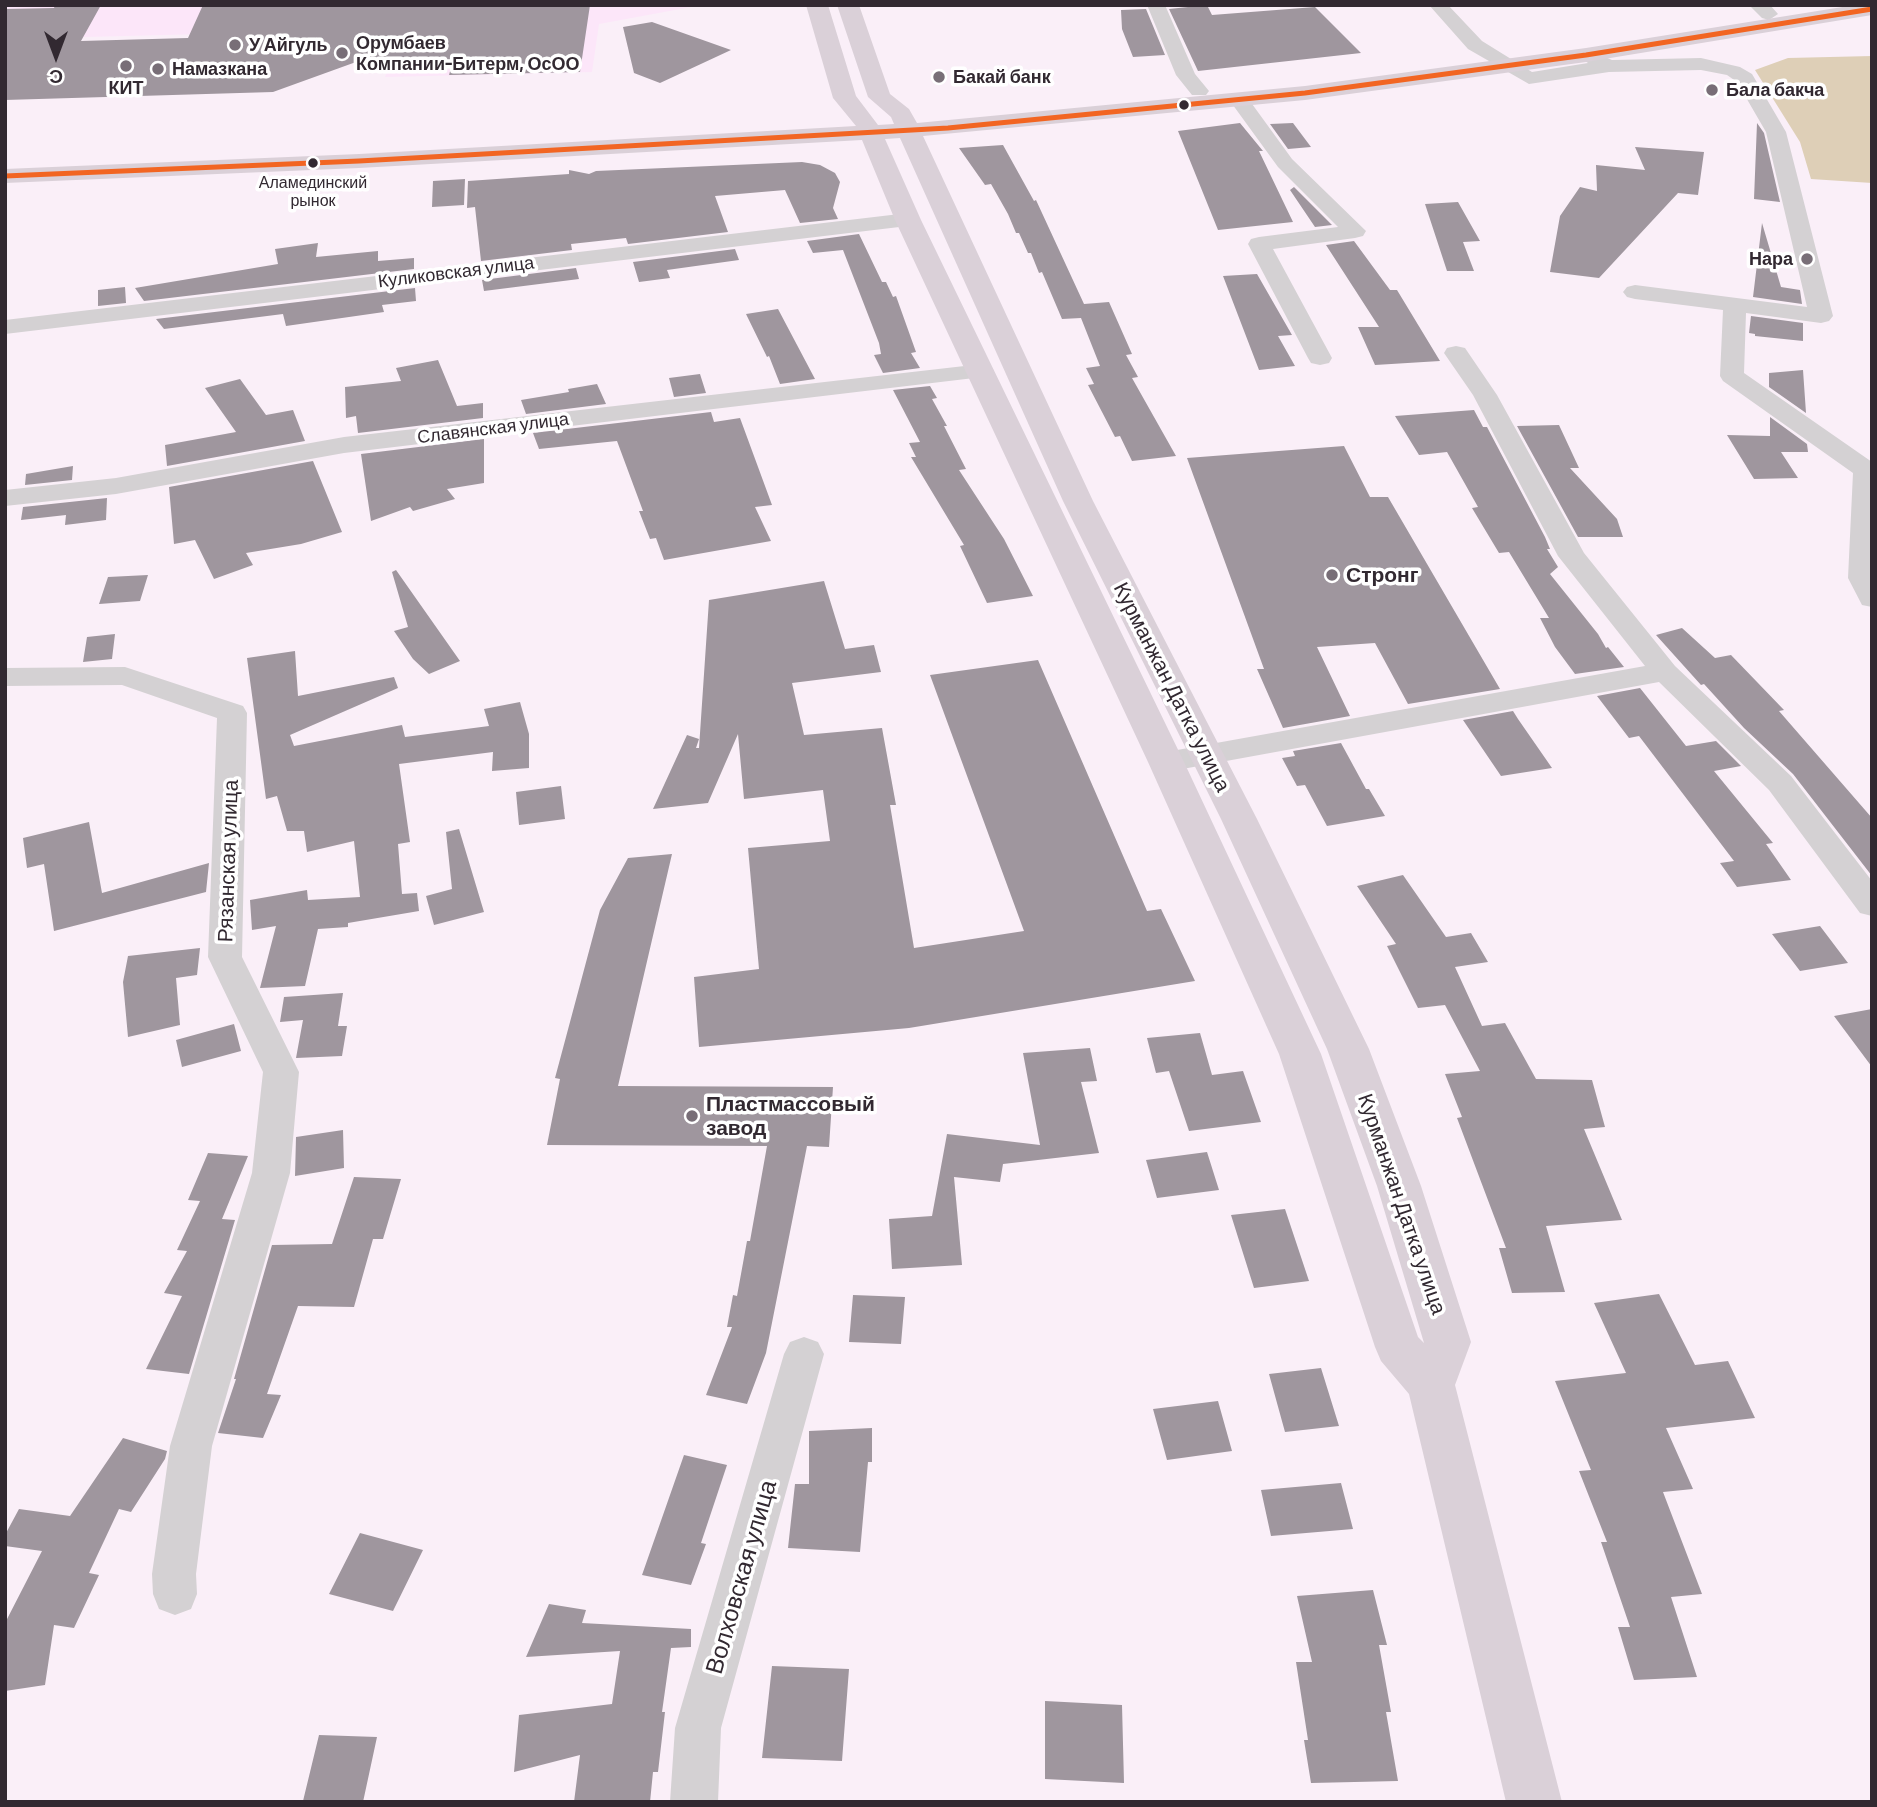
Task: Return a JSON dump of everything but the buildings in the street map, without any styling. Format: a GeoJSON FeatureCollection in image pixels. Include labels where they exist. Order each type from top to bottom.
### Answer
{"type":"FeatureCollection","features":[{"type":"Feature","properties":{"kind":"main road","name":"Курманжан Датка улица"},"geometry":{"type":"LineString","coordinates":[[817,5],[845,97],[866,125],[908,220],[1166,761],[1300,1054],[1398,1347],[1431,1385],[1534,1802]]}},
{"type":"Feature","properties":{"kind":"main road","name":"Курманжан Датка улица"},"geometry":{"type":"LineString","coordinates":[[848,5],[880,97],[904,122],[1078,501],[1239,819],[1348,1049],[1399,1186],[1448,1342],[1431,1385]]}},
{"type":"Feature","properties":{"kind":"main road"},"geometry":{"type":"LineString","coordinates":[[5,176],[359,162],[1240,100],[1500,61],[1764,10],[1835,5]]}},
{"type":"Feature","properties":{"kind":"main road"},"geometry":{"type":"LineString","coordinates":[[904,122],[1500,61],[1586,55],[1868,10]]}},
{"type":"Feature","properties":{"kind":"main road"},"geometry":{"type":"LineString","coordinates":[[5,162],[866,125]]}},
{"type":"Feature","properties":{"kind":"street"},"geometry":{"type":"LineString","coordinates":[[1156,5],[1186,75],[1199,91]]}},
{"type":"Feature","properties":{"kind":"street"},"geometry":{"type":"LineString","coordinates":[[1438,5],[1475,45],[1529,78],[1609,66],[1701,64],[1733,71],[1745,78],[1776,132],[1821,316],[1635,292]]}},
{"type":"Feature","properties":{"kind":"street"},"geometry":{"type":"LineString","coordinates":[[1586,55],[1609,66]]}},
{"type":"Feature","properties":{"kind":"street"},"geometry":{"type":"LineString","coordinates":[[1240,100],[1285,163],[1355,231],[1259,244],[1320,358]]}},
{"type":"Feature","properties":{"kind":"street","name":"Куликовская улица"},"geometry":{"type":"LineString","coordinates":[[5,327],[908,220]]}},
{"type":"Feature","properties":{"kind":"street"},"geometry":{"type":"LineString","coordinates":[[1735,306],[1732,376],[1866,470],[1862,578],[1872,599]]}},
{"type":"Feature","properties":{"kind":"street"},"geometry":{"type":"LineString","coordinates":[[1456,353],[1485,395],[1572,556],[1665,672],[1780,783],[1872,905]]}},
{"type":"Feature","properties":{"kind":"street","name":"Славянская улица"},"geometry":{"type":"LineString","coordinates":[[5,498],[116,486],[344,445],[982,371]]}},
{"type":"Feature","properties":{"kind":"street"},"geometry":{"type":"LineString","coordinates":[[1166,761],[1206,756],[1665,672]]}},
{"type":"Feature","properties":{"kind":"street","name":"Рязанская улица"},"geometry":{"type":"LineString","coordinates":[[5,677],[125,676],[232,713],[225,957],[281,1072],[271,1173],[191,1446],[174,1574],[175,1594]]}},
{"type":"Feature","properties":{"kind":"street","name":"Волховская улица"},"geometry":{"type":"LineString","coordinates":[[695,1802],[698,1728],[804,1354]]}},
{"type":"Feature","properties":{"kind":"shaded area"},"geometry":{"type":"Polygon","coordinates":[[[5,5],[702,5],[599,24],[592,72],[385,77],[404,29],[5,39],[5,5]]]}},
{"type":"Feature","properties":{"kind":"shaded area"},"geometry":{"type":"Polygon","coordinates":[[[1872,56],[1872,183],[1811,179],[1800,142],[1755,70],[1788,58],[1872,56]]]}},
{"type":"Feature","properties":{"kind":"transit line"},"geometry":{"type":"LineString","coordinates":[[5,176],[359,161],[948,128],[1305,93],[1586,55],[1872,9]]}},
{"type":"Feature","properties":{"kind":"place","name":"У Айгуль"},"geometry":{"type":"Point","coordinates":[235,45]}},
{"type":"Feature","properties":{"kind":"place","name":"Орумбаев Компании-Битерм, ОсОО"},"geometry":{"type":"Point","coordinates":[342,53]}},
{"type":"Feature","properties":{"kind":"place","name":"КИТ"},"geometry":{"type":"Point","coordinates":[126,66]}},
{"type":"Feature","properties":{"kind":"place","name":"Намазкана"},"geometry":{"type":"Point","coordinates":[158,69]}},
{"type":"Feature","properties":{"kind":"place","name":"Бакай банк"},"geometry":{"type":"Point","coordinates":[939,77]}},
{"type":"Feature","properties":{"kind":"place","name":"Бала бакча"},"geometry":{"type":"Point","coordinates":[1712,90]}},
{"type":"Feature","properties":{"kind":"place","name":"Аламединский рынок"},"geometry":{"type":"Point","coordinates":[313,163]}},
{"type":"Feature","properties":{"kind":"place","name":"Нара"},"geometry":{"type":"Point","coordinates":[1807,259]}},
{"type":"Feature","properties":{"kind":"place","name":"Стронг"},"geometry":{"type":"Point","coordinates":[1332,575]}},
{"type":"Feature","properties":{"kind":"place","name":"Пластмассовый завод"},"geometry":{"type":"Point","coordinates":[692,1116]}}]}
